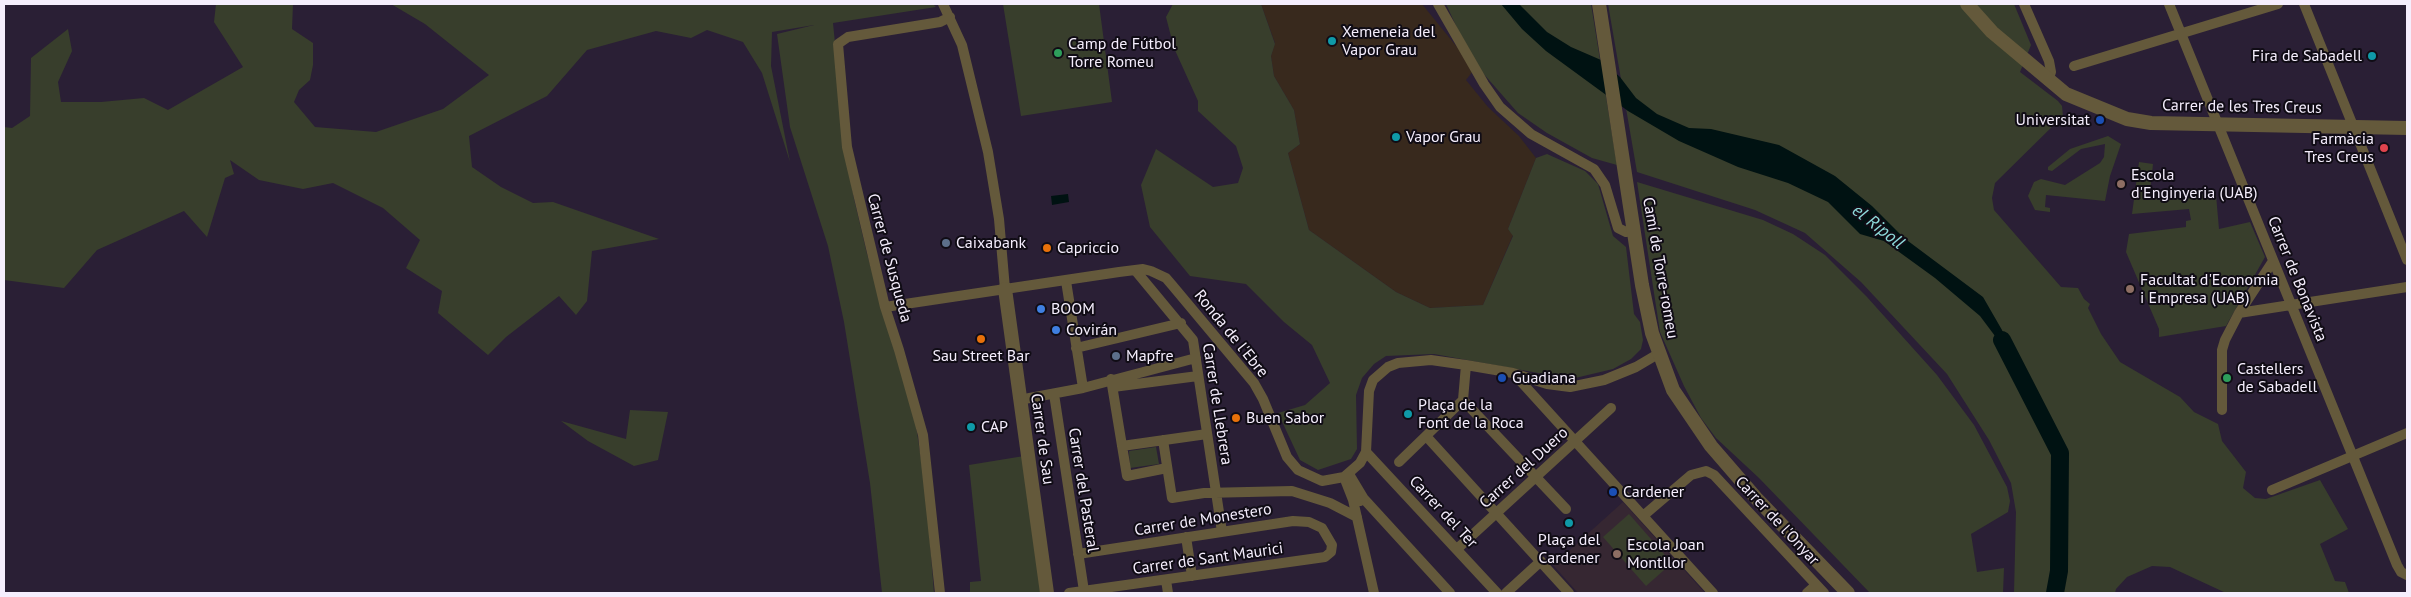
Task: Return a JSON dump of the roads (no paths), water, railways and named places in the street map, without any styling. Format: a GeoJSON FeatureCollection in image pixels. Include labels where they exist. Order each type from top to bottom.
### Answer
{"type":"FeatureCollection","features":[{"type":"Feature","properties":{"kind":"street"},"geometry":{"type":"LineString","coordinates":[[943,4],[964,53],[988,152],[999,219],[1005,289]]}},
{"type":"Feature","properties":{"kind":"street"},"geometry":{"type":"LineString","coordinates":[[1438,4],[1484,84],[1500,107],[1531,134],[1594,169],[1605,185],[1618,228],[1626,232],[1634,231]]}},
{"type":"Feature","properties":{"kind":"street","name":"Camí de Torre-romeu"},"geometry":{"type":"LineString","coordinates":[[1599,4],[1642,285],[1658,354],[1673,390],[1711,446],[1756,498],[1848,593]]}},
{"type":"Feature","properties":{"kind":"street"},"geometry":{"type":"LineString","coordinates":[[1967,4],[1992,32],[2048,80],[2051,72],[2049,61],[2024,4]]}},
{"type":"Feature","properties":{"kind":"street","name":"Carrer de Bonavista"},"geometry":{"type":"LineString","coordinates":[[2169,4],[2354,455],[2397,565],[2401,572],[2407,575]]}},
{"type":"Feature","properties":{"kind":"street"},"geometry":{"type":"LineString","coordinates":[[2074,66],[2180,32],[2278,4]]}},
{"type":"Feature","properties":{"kind":"street"},"geometry":{"type":"LineString","coordinates":[[2304,4],[2407,260]]}},
{"type":"Feature","properties":{"kind":"street","name":"Carrer de Susqueda"},"geometry":{"type":"LineString","coordinates":[[940,593],[923,435],[885,308],[847,147],[838,44],[848,37],[926,25],[940,22],[950,17]]}},
{"type":"Feature","properties":{"kind":"street","name":"Carrer de les Tres Creus"},"geometry":{"type":"LineString","coordinates":[[2048,80],[2066,94],[2080,101],[2127,119],[2407,128]]}},
{"type":"Feature","properties":{"kind":"street"},"geometry":{"type":"LineString","coordinates":[[2222,410],[2222,350],[2229,328],[2273,261]]}},
{"type":"Feature","properties":{"kind":"street","name":"Ronda de l'Ebre"},"geometry":{"type":"LineString","coordinates":[[885,308],[1135,270],[1151,271],[1166,278],[1254,383],[1287,457],[1298,470],[1322,481],[1346,476]]}},
{"type":"Feature","properties":{"kind":"street","name":"Carrer de Llebrera"},"geometry":{"type":"LineString","coordinates":[[1135,270],[1181,323],[1193,340],[1222,532]]}},
{"type":"Feature","properties":{"kind":"street"},"geometry":{"type":"LineString","coordinates":[[1066,281],[1082,388]]}},
{"type":"Feature","properties":{"kind":"street"},"geometry":{"type":"LineString","coordinates":[[2238,313],[2407,286]]}},
{"type":"Feature","properties":{"kind":"street","name":"Carrer de Sau"},"geometry":{"type":"LineString","coordinates":[[1005,289],[1047,593]]}},
{"type":"Feature","properties":{"kind":"street"},"geometry":{"type":"LineString","coordinates":[[1076,348],[1181,323]]}},
{"type":"Feature","properties":{"kind":"street"},"geometry":{"type":"LineString","coordinates":[[1346,476],[1360,463],[1366,452],[1369,391],[1373,380],[1379,374],[1398,363],[1431,360],[1513,373],[1547,384],[1570,387],[1604,380],[1636,367],[1658,354]]}},
{"type":"Feature","properties":{"kind":"street"},"geometry":{"type":"LineString","coordinates":[[1112,383],[1196,358]]}},
{"type":"Feature","properties":{"kind":"street"},"geometry":{"type":"LineString","coordinates":[[1399,462],[1464,400],[1466,365]]}},
{"type":"Feature","properties":{"kind":"street"},"geometry":{"type":"LineString","coordinates":[[1513,373],[1713,593]]}},
{"type":"Feature","properties":{"kind":"street"},"geometry":{"type":"LineString","coordinates":[[1019,400],[1112,383],[1198,376]]}},
{"type":"Feature","properties":{"kind":"street"},"geometry":{"type":"LineString","coordinates":[[1112,383],[1127,476],[1167,468]]}},
{"type":"Feature","properties":{"kind":"street","name":"Carrer del Pasteral"},"geometry":{"type":"LineString","coordinates":[[1054,394],[1084,591]]}},
{"type":"Feature","properties":{"kind":"street"},"geometry":{"type":"LineString","coordinates":[[1464,400],[1566,509]]}},
{"type":"Feature","properties":{"kind":"street","name":"Carrer del Duero"},"geometry":{"type":"LineString","coordinates":[[1458,549],[1611,408]]}},
{"type":"Feature","properties":{"kind":"street"},"geometry":{"type":"LineString","coordinates":[[2272,490],[2407,433]]}},
{"type":"Feature","properties":{"kind":"street"},"geometry":{"type":"LineString","coordinates":[[1122,446],[1207,434]]}},
{"type":"Feature","properties":{"kind":"street"},"geometry":{"type":"LineString","coordinates":[[1426,436],[1569,593]]}},
{"type":"Feature","properties":{"kind":"street"},"geometry":{"type":"LineString","coordinates":[[1163,440],[1172,498],[1292,491],[1330,503],[1357,517]]}},
{"type":"Feature","properties":{"kind":"street","name":"Carrer del Ter"},"geometry":{"type":"LineString","coordinates":[[1366,452],[1497,593]]}},
{"type":"Feature","properties":{"kind":"street","name":"Carrer de l'Onyar"},"geometry":{"type":"LineString","coordinates":[[1643,516],[1691,475],[1706,471],[1714,476],[1824,593]]}},
{"type":"Feature","properties":{"kind":"street"},"geometry":{"type":"LineString","coordinates":[[1346,476],[1364,499],[1450,593]]}},
{"type":"Feature","properties":{"kind":"street"},"geometry":{"type":"LineString","coordinates":[[1346,476],[1374,593]]}},
{"type":"Feature","properties":{"kind":"street"},"geometry":{"type":"LineString","coordinates":[[1353,500],[1360,501],[1364,499]]}},
{"type":"Feature","properties":{"kind":"street","name":"Carrer de Monestero"},"geometry":{"type":"LineString","coordinates":[[1078,554],[1293,521],[1309,522],[1322,528],[1328,535]]}},
{"type":"Feature","properties":{"kind":"street","name":"Carrer de Sant Maurici"},"geometry":{"type":"LineString","coordinates":[[1069,593],[1325,558],[1331,552],[1332,545],[1328,535]]}},
{"type":"Feature","properties":{"kind":"street"},"geometry":{"type":"LineString","coordinates":[[1186,537],[1192,576]]}},
{"type":"Feature","properties":{"kind":"street"},"geometry":{"type":"LineString","coordinates":[[1506,593],[1541,561]]}},
{"type":"Feature","properties":{"kind":"street"},"geometry":{"type":"LineString","coordinates":[[1166,580],[1168,593]]}},
{"type":"Feature","properties":{"kind":"street"},"geometry":{"type":"LineString","coordinates":[[1807,593],[1816,585]]}},
{"type":"Feature","properties":{"kind":"water"},"geometry":{"type":"Polygon","coordinates":[[[1501,4],[1519,4],[1547,32],[1571,47],[1601,60],[1620,77],[1636,98],[1657,114],[1689,128],[1711,129],[1779,145],[1835,176],[1872,206],[1904,238],[1983,297],[2002,330],[2013,360],[1980,316],[1935,278],[1884,241],[1860,234],[1828,202],[1788,183],[1738,167],[1679,141],[1628,111],[1546,51],[1522,29],[1501,4]]]}},
{"type":"Feature","properties":{"kind":"water"},"geometry":{"type":"Polygon","coordinates":[[[1068,194],[1069,202],[1052,205],[1051,196],[1068,194]]]}},
{"type":"Feature","properties":{"kind":"waterway","name":"el Ripoll"},"geometry":{"type":"LineString","coordinates":[[2002,340],[2060,453],[2059,571],[2055,593]]}},
{"type":"Feature","properties":{"kind":"place","name":"Xemeneia del Vapor Grau"},"geometry":{"type":"Point","coordinates":[1332,41]}},
{"type":"Feature","properties":{"kind":"place","name":"Camp de Fútbol Torre Romeu"},"geometry":{"type":"Point","coordinates":[1058,53]}},
{"type":"Feature","properties":{"kind":"place","name":"Fira de Sabadell"},"geometry":{"type":"Point","coordinates":[2372,56]}},
{"type":"Feature","properties":{"kind":"place","name":"Universitat"},"geometry":{"type":"Point","coordinates":[2100,120]}},
{"type":"Feature","properties":{"kind":"place","name":"Vapor Grau"},"geometry":{"type":"Point","coordinates":[1396,137]}},
{"type":"Feature","properties":{"kind":"place","name":"Farmàcia Tres Creus"},"geometry":{"type":"Point","coordinates":[2384,148]}},
{"type":"Feature","properties":{"kind":"place","name":"Escola d'Enginyeria (UAB)"},"geometry":{"type":"Point","coordinates":[2121,184]}},
{"type":"Feature","properties":{"kind":"place","name":"Caixabank"},"geometry":{"type":"Point","coordinates":[946,243]}},
{"type":"Feature","properties":{"kind":"place","name":"Capriccio"},"geometry":{"type":"Point","coordinates":[1047,248]}},
{"type":"Feature","properties":{"kind":"place","name":"Facultat d'Economia i Empresa (UAB)"},"geometry":{"type":"Point","coordinates":[2130,289]}},
{"type":"Feature","properties":{"kind":"place","name":"BOOM"},"geometry":{"type":"Point","coordinates":[1041,309]}},
{"type":"Feature","properties":{"kind":"place","name":"Covirán"},"geometry":{"type":"Point","coordinates":[1056,330]}},
{"type":"Feature","properties":{"kind":"place","name":"Sau Street Bar"},"geometry":{"type":"Point","coordinates":[981,339]}},
{"type":"Feature","properties":{"kind":"place","name":"Mapfre"},"geometry":{"type":"Point","coordinates":[1116,356]}},
{"type":"Feature","properties":{"kind":"place","name":"Guadiana"},"geometry":{"type":"Point","coordinates":[1502,378]}},
{"type":"Feature","properties":{"kind":"place","name":"Castellers de Sabadell"},"geometry":{"type":"Point","coordinates":[2227,378]}},
{"type":"Feature","properties":{"kind":"place","name":"Plaça de la Font de la Roca"},"geometry":{"type":"Point","coordinates":[1408,414]}},
{"type":"Feature","properties":{"kind":"place","name":"Buen Sabor"},"geometry":{"type":"Point","coordinates":[1236,418]}},
{"type":"Feature","properties":{"kind":"place","name":"CAP"},"geometry":{"type":"Point","coordinates":[971,427]}},
{"type":"Feature","properties":{"kind":"place","name":"Cardener"},"geometry":{"type":"Point","coordinates":[1613,492]}},
{"type":"Feature","properties":{"kind":"place","name":"Plaça del Cardener"},"geometry":{"type":"Point","coordinates":[1569,523]}},
{"type":"Feature","properties":{"kind":"place","name":"Escola Joan Montllor"},"geometry":{"type":"Point","coordinates":[1617,554]}}]}
